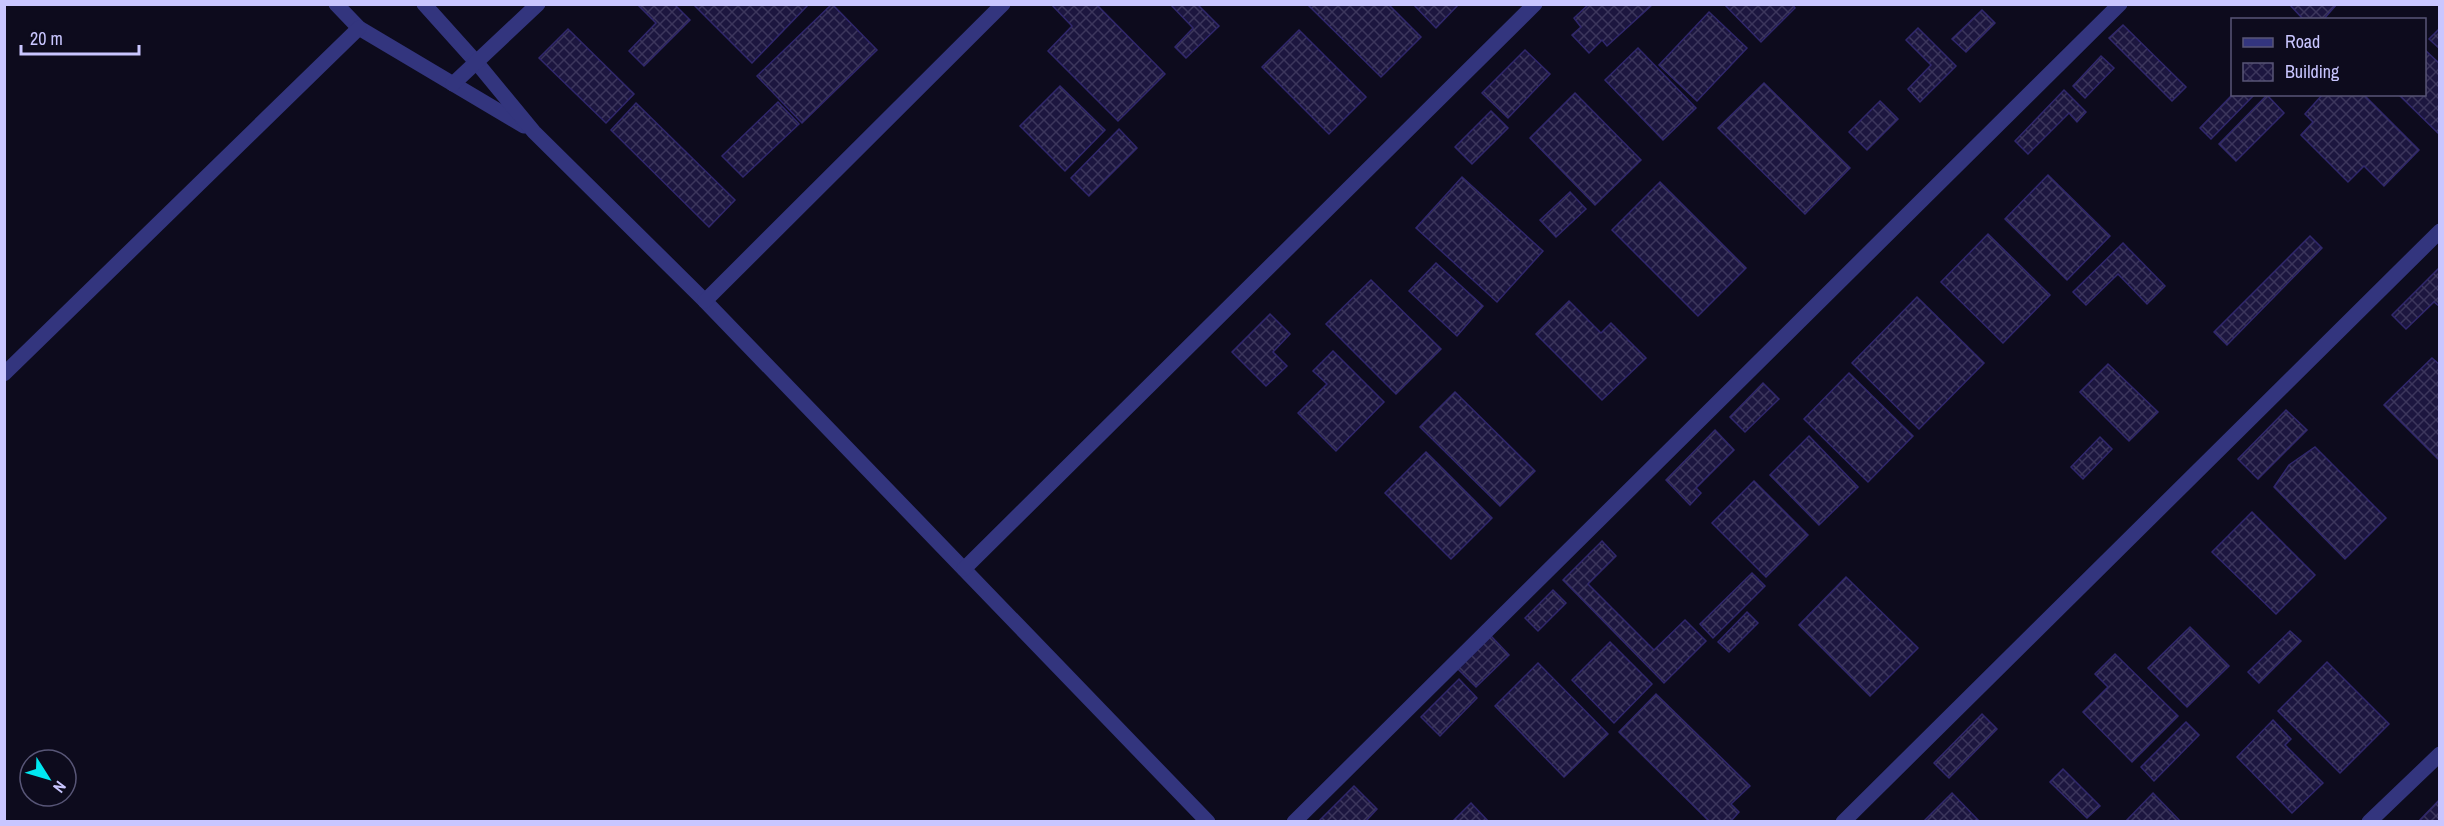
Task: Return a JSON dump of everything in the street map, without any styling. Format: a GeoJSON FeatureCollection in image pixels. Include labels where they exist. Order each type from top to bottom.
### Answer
{"type":"FeatureCollection","features":[{"type":"Feature","properties":{"kind":"street"},"geometry":{"type":"LineString","coordinates":[[336,4],[359,28],[534,132]]}},
{"type":"Feature","properties":{"kind":"street"},"geometry":{"type":"LineString","coordinates":[[423,4],[477,63],[534,132],[705,301],[1208,822]]}},
{"type":"Feature","properties":{"kind":"street"},"geometry":{"type":"LineString","coordinates":[[453,84],[538,4]]}},
{"type":"Feature","properties":{"kind":"street"},"geometry":{"type":"LineString","coordinates":[[705,301],[1003,4]]}},
{"type":"Feature","properties":{"kind":"street"},"geometry":{"type":"LineString","coordinates":[[964,569],[1535,4]]}},
{"type":"Feature","properties":{"kind":"street"},"geometry":{"type":"LineString","coordinates":[[1294,822],[2120,4]]}},
{"type":"Feature","properties":{"kind":"street"},"geometry":{"type":"LineString","coordinates":[[4,374],[359,28]]}},
{"type":"Feature","properties":{"kind":"street"},"geometry":{"type":"LineString","coordinates":[[1844,822],[2439,231]]}},
{"type":"Feature","properties":{"kind":"street"},"geometry":{"type":"LineString","coordinates":[[2369,822],[2439,754]]}},
{"type":"Feature","properties":{"kind":"building"},"geometry":{"type":"Polygon","coordinates":[[[637,4],[674,4],[690,20],[644,66],[629,51],[656,23],[637,4]]]}},
{"type":"Feature","properties":{"kind":"building"},"geometry":{"type":"Polygon","coordinates":[[[693,4],[809,4],[752,63],[693,4]]]}},
{"type":"Feature","properties":{"kind":"building"},"geometry":{"type":"Polygon","coordinates":[[[832,4],[877,50],[802,123],[757,76],[832,4]]]}},
{"type":"Feature","properties":{"kind":"building"},"geometry":{"type":"Polygon","coordinates":[[[1051,4],[1096,4],[1165,74],[1118,121],[1048,51],[1072,26],[1051,4]]]}},
{"type":"Feature","properties":{"kind":"building"},"geometry":{"type":"Polygon","coordinates":[[[1170,4],[1197,4],[1219,26],[1186,58],[1175,47],[1193,28],[1170,4]]]}},
{"type":"Feature","properties":{"kind":"building"},"geometry":{"type":"Polygon","coordinates":[[[1307,4],[1388,4],[1421,37],[1381,77],[1307,4]]]}},
{"type":"Feature","properties":{"kind":"building"},"geometry":{"type":"Polygon","coordinates":[[[1413,4],[1459,4],[1436,28],[1413,4]]]}},
{"type":"Feature","properties":{"kind":"building"},"geometry":{"type":"Polygon","coordinates":[[[1589,4],[1653,4],[1607,46],[1602,40],[1589,53],[1572,35],[1581,27],[1574,18],[1589,4]]]}},
{"type":"Feature","properties":{"kind":"building"},"geometry":{"type":"Polygon","coordinates":[[[1724,4],[1792,4],[1795,8],[1761,42],[1724,4]]]}},
{"type":"Feature","properties":{"kind":"building"},"geometry":{"type":"Polygon","coordinates":[[[2289,4],[2337,4],[2325,18],[2302,18],[2289,4]]]}},
{"type":"Feature","properties":{"kind":"building"},"geometry":{"type":"Polygon","coordinates":[[[1982,10],[1995,23],[1966,52],[1952,39],[1982,10]]]}},
{"type":"Feature","properties":{"kind":"building"},"geometry":{"type":"Polygon","coordinates":[[[1709,12],[1747,48],[1697,101],[1659,65],[1709,12]]]}},
{"type":"Feature","properties":{"kind":"building"},"geometry":{"type":"Polygon","coordinates":[[[2123,25],[2186,87],[2172,101],[2109,38],[2123,25]]]}},
{"type":"Feature","properties":{"kind":"building"},"geometry":{"type":"Polygon","coordinates":[[[1918,28],[1956,66],[1920,102],[1908,89],[1931,65],[1906,40],[1918,28]]]}},
{"type":"Feature","properties":{"kind":"building"},"geometry":{"type":"Polygon","coordinates":[[[2440,28],[2440,49],[2429,39],[2440,28]]]}},
{"type":"Feature","properties":{"kind":"building"},"geometry":{"type":"Polygon","coordinates":[[[568,29],[634,94],[606,123],[539,58],[568,29]]]}},
{"type":"Feature","properties":{"kind":"building"},"geometry":{"type":"Polygon","coordinates":[[[1299,30],[1366,97],[1329,134],[1262,67],[1299,30]]]}},
{"type":"Feature","properties":{"kind":"building"},"geometry":{"type":"Polygon","coordinates":[[[1638,48],[1696,108],[1663,140],[1605,80],[1638,48]]]}},
{"type":"Feature","properties":{"kind":"building"},"geometry":{"type":"Polygon","coordinates":[[[1525,50],[1550,74],[1508,118],[1482,93],[1525,50]]]}},
{"type":"Feature","properties":{"kind":"building"},"geometry":{"type":"Polygon","coordinates":[[[2426,51],[2440,64],[2440,135],[2400,96],[2426,96],[2426,51]]]}},
{"type":"Feature","properties":{"kind":"building"},"geometry":{"type":"Polygon","coordinates":[[[2101,56],[2114,68],[2085,98],[2073,86],[2101,56]]]}},
{"type":"Feature","properties":{"kind":"building"},"geometry":{"type":"Polygon","coordinates":[[[1764,83],[1850,168],[1805,214],[1718,128],[1764,83]]]}},
{"type":"Feature","properties":{"kind":"building"},"geometry":{"type":"Polygon","coordinates":[[[1060,86],[1105,130],[1065,171],[1020,126],[1060,86]]]}},
{"type":"Feature","properties":{"kind":"building"},"geometry":{"type":"Polygon","coordinates":[[[2064,90],[2086,112],[2077,122],[2069,113],[2028,154],[2015,141],[2064,90]]]}},
{"type":"Feature","properties":{"kind":"building"},"geometry":{"type":"Polygon","coordinates":[[[1575,93],[1641,160],[1595,205],[1530,138],[1575,93]]]}},
{"type":"Feature","properties":{"kind":"building"},"geometry":{"type":"Polygon","coordinates":[[[2231,96],[2253,96],[2211,139],[2200,128],[2231,96]]]}},
{"type":"Feature","properties":{"kind":"building"},"geometry":{"type":"Polygon","coordinates":[[[2266,96],[2284,113],[2236,161],[2219,144],[2266,96]]]}},
{"type":"Feature","properties":{"kind":"building"},"geometry":{"type":"Polygon","coordinates":[[[2321,96],[2365,96],[2419,150],[2384,186],[2364,166],[2348,182],[2301,135],[2313,122],[2305,114],[2321,96]]]}},
{"type":"Feature","properties":{"kind":"building"},"geometry":{"type":"Polygon","coordinates":[[[1880,101],[1898,119],[1867,150],[1849,132],[1880,101]]]}},
{"type":"Feature","properties":{"kind":"building"},"geometry":{"type":"Polygon","coordinates":[[[778,102],[799,124],[743,177],[722,156],[778,102]]]}},
{"type":"Feature","properties":{"kind":"building"},"geometry":{"type":"Polygon","coordinates":[[[636,103],[735,200],[709,227],[611,130],[636,103]]]}},
{"type":"Feature","properties":{"kind":"building"},"geometry":{"type":"Polygon","coordinates":[[[1491,111],[1508,128],[1472,164],[1455,147],[1491,111]]]}},
{"type":"Feature","properties":{"kind":"building"},"geometry":{"type":"Polygon","coordinates":[[[1119,129],[1137,148],[1089,196],[1071,178],[1119,129]]]}},
{"type":"Feature","properties":{"kind":"building"},"geometry":{"type":"Polygon","coordinates":[[[2048,175],[2110,236],[2067,280],[2005,219],[2048,175]]]}},
{"type":"Feature","properties":{"kind":"building"},"geometry":{"type":"Polygon","coordinates":[[[1462,177],[1543,251],[1497,302],[1416,228],[1462,177]]]}},
{"type":"Feature","properties":{"kind":"building"},"geometry":{"type":"Polygon","coordinates":[[[1660,182],[1746,268],[1698,316],[1612,230],[1660,182]]]}},
{"type":"Feature","properties":{"kind":"building"},"geometry":{"type":"Polygon","coordinates":[[[1570,192],[1586,209],[1556,237],[1540,220],[1570,192]]]}},
{"type":"Feature","properties":{"kind":"building"},"geometry":{"type":"Polygon","coordinates":[[[1988,234],[2050,295],[2003,343],[1941,282],[1988,234]]]}},
{"type":"Feature","properties":{"kind":"building"},"geometry":{"type":"Polygon","coordinates":[[[2310,236],[2322,248],[2227,345],[2214,332],[2310,236]]]}},
{"type":"Feature","properties":{"kind":"building"},"geometry":{"type":"Polygon","coordinates":[[[2123,243],[2165,286],[2147,304],[2118,274],[2086,305],[2073,292],[2123,243]]]}},
{"type":"Feature","properties":{"kind":"building"},"geometry":{"type":"Polygon","coordinates":[[[1436,263],[1483,306],[1457,336],[1409,291],[1436,263]]]}},
{"type":"Feature","properties":{"kind":"building"},"geometry":{"type":"Polygon","coordinates":[[[2440,267],[2440,307],[2434,302],[2406,329],[2392,315],[2440,267]]]}},
{"type":"Feature","properties":{"kind":"building"},"geometry":{"type":"Polygon","coordinates":[[[1371,280],[1441,349],[1396,394],[1326,324],[1371,280]]]}},
{"type":"Feature","properties":{"kind":"building"},"geometry":{"type":"Polygon","coordinates":[[[1917,297],[1984,363],[1919,429],[1852,363],[1917,297]]]}},
{"type":"Feature","properties":{"kind":"building"},"geometry":{"type":"Polygon","coordinates":[[[1569,301],[1601,333],[1611,323],[1646,358],[1602,400],[1536,334],[1569,301]]]}},
{"type":"Feature","properties":{"kind":"building"},"geometry":{"type":"Polygon","coordinates":[[[1270,314],[1290,334],[1273,352],[1287,366],[1266,386],[1232,352],[1270,314]]]}},
{"type":"Feature","properties":{"kind":"building"},"geometry":{"type":"Polygon","coordinates":[[[1333,351],[1384,402],[1336,451],[1298,413],[1327,384],[1313,371],[1333,351]]]}},
{"type":"Feature","properties":{"kind":"building"},"geometry":{"type":"Polygon","coordinates":[[[2432,358],[2440,365],[2440,461],[2384,405],[2432,358]]]}},
{"type":"Feature","properties":{"kind":"building"},"geometry":{"type":"Polygon","coordinates":[[[2108,364],[2158,412],[2129,441],[2080,392],[2108,364]]]}},
{"type":"Feature","properties":{"kind":"building"},"geometry":{"type":"Polygon","coordinates":[[[1849,373],[1913,436],[1868,482],[1804,419],[1849,373]]]}},
{"type":"Feature","properties":{"kind":"building"},"geometry":{"type":"Polygon","coordinates":[[[1763,383],[1779,399],[1745,432],[1730,417],[1763,383]]]}},
{"type":"Feature","properties":{"kind":"building"},"geometry":{"type":"Polygon","coordinates":[[[1455,392],[1535,471],[1500,506],[1420,427],[1455,392]]]}},
{"type":"Feature","properties":{"kind":"building"},"geometry":{"type":"Polygon","coordinates":[[[2286,410],[2307,430],[2258,479],[2238,459],[2286,410]]]}},
{"type":"Feature","properties":{"kind":"building"},"geometry":{"type":"Polygon","coordinates":[[[1715,430],[1734,450],[1696,488],[1701,493],[1690,505],[1666,480],[1715,430]]]}},
{"type":"Feature","properties":{"kind":"building"},"geometry":{"type":"Polygon","coordinates":[[[1809,436],[1858,487],[1819,525],[1770,475],[1809,436]]]}},
{"type":"Feature","properties":{"kind":"building"},"geometry":{"type":"Polygon","coordinates":[[[2100,437],[2112,449],[2083,479],[2071,467],[2100,437]]]}},
{"type":"Feature","properties":{"kind":"building"},"geometry":{"type":"Polygon","coordinates":[[[2315,447],[2386,518],[2345,559],[2274,487],[2289,465],[2315,447]]]}},
{"type":"Feature","properties":{"kind":"building"},"geometry":{"type":"Polygon","coordinates":[[[1426,452],[1492,518],[1451,559],[1385,493],[1426,452]]]}},
{"type":"Feature","properties":{"kind":"building"},"geometry":{"type":"Polygon","coordinates":[[[1754,481],[1808,535],[1766,577],[1712,523],[1754,481]]]}},
{"type":"Feature","properties":{"kind":"building"},"geometry":{"type":"Polygon","coordinates":[[[2252,512],[2315,575],[2276,614],[2212,552],[2252,512]]]}},
{"type":"Feature","properties":{"kind":"building"},"geometry":{"type":"Polygon","coordinates":[[[1602,541],[1616,556],[1588,584],[1654,650],[1685,620],[1706,641],[1664,683],[1563,580],[1602,541]]]}},
{"type":"Feature","properties":{"kind":"building"},"geometry":{"type":"Polygon","coordinates":[[[1752,573],[1765,586],[1713,638],[1700,624],[1752,573]]]}},
{"type":"Feature","properties":{"kind":"building"},"geometry":{"type":"Polygon","coordinates":[[[1846,577],[1918,648],[1870,696],[1799,625],[1846,577]]]}},
{"type":"Feature","properties":{"kind":"building"},"geometry":{"type":"Polygon","coordinates":[[[1553,590],[1566,603],[1538,631],[1525,618],[1553,590]]]}},
{"type":"Feature","properties":{"kind":"building"},"geometry":{"type":"Polygon","coordinates":[[[1747,612],[1758,623],[1729,652],[1718,642],[1747,612]]]}},
{"type":"Feature","properties":{"kind":"building"},"geometry":{"type":"Polygon","coordinates":[[[2190,627],[2229,666],[2187,707],[2148,668],[2190,627]]]}},
{"type":"Feature","properties":{"kind":"building"},"geometry":{"type":"Polygon","coordinates":[[[2290,631],[2301,641],[2259,683],[2248,672],[2290,631]]]}},
{"type":"Feature","properties":{"kind":"building"},"geometry":{"type":"Polygon","coordinates":[[[1491,636],[1509,655],[1476,687],[1457,668],[1491,636]]]}},
{"type":"Feature","properties":{"kind":"building"},"geometry":{"type":"Polygon","coordinates":[[[1610,642],[1652,684],[1614,723],[1572,680],[1610,642]]]}},
{"type":"Feature","properties":{"kind":"building"},"geometry":{"type":"Polygon","coordinates":[[[2115,654],[2178,716],[2132,762],[2083,712],[2108,687],[2095,674],[2115,654]]]}},
{"type":"Feature","properties":{"kind":"building"},"geometry":{"type":"Polygon","coordinates":[[[2327,662],[2389,724],[2340,773],[2278,711],[2327,662]]]}},
{"type":"Feature","properties":{"kind":"building"},"geometry":{"type":"Polygon","coordinates":[[[1538,663],[1608,734],[1564,777],[1495,706],[1538,663]]]}},
{"type":"Feature","properties":{"kind":"building"},"geometry":{"type":"Polygon","coordinates":[[[1459,679],[1477,698],[1440,736],[1421,717],[1459,679]]]}},
{"type":"Feature","properties":{"kind":"building"},"geometry":{"type":"Polygon","coordinates":[[[1656,694],[1750,786],[1731,804],[1739,812],[1730,822],[1710,822],[1619,732],[1656,694]]]}},
{"type":"Feature","properties":{"kind":"building"},"geometry":{"type":"Polygon","coordinates":[[[1982,714],[1997,729],[1949,778],[1934,763],[1982,714]]]}},
{"type":"Feature","properties":{"kind":"building"},"geometry":{"type":"Polygon","coordinates":[[[2273,720],[2291,739],[2285,745],[2323,783],[2292,813],[2237,757],[2273,720]]]}},
{"type":"Feature","properties":{"kind":"building"},"geometry":{"type":"Polygon","coordinates":[[[2186,722],[2199,735],[2154,781],[2141,767],[2186,722]]]}},
{"type":"Feature","properties":{"kind":"building"},"geometry":{"type":"Polygon","coordinates":[[[2063,769],[2100,806],[2087,818],[2050,782],[2063,769]]]}},
{"type":"Feature","properties":{"kind":"building"},"geometry":{"type":"Polygon","coordinates":[[[1354,786],[1377,809],[1365,822],[1318,822],[1354,786]]]}},
{"type":"Feature","properties":{"kind":"building"},"geometry":{"type":"Polygon","coordinates":[[[1952,793],[1980,822],[1923,822],[1952,793]]]}},
{"type":"Feature","properties":{"kind":"building"},"geometry":{"type":"Polygon","coordinates":[[[2153,793],[2181,822],[2125,822],[2153,793]]]}},
{"type":"Feature","properties":{"kind":"building"},"geometry":{"type":"Polygon","coordinates":[[[2440,799],[2440,822],[2418,822],[2440,799]]]}},
{"type":"Feature","properties":{"kind":"building"},"geometry":{"type":"Polygon","coordinates":[[[1471,803],[1489,822],[1452,822],[1471,803]]]}}]}
